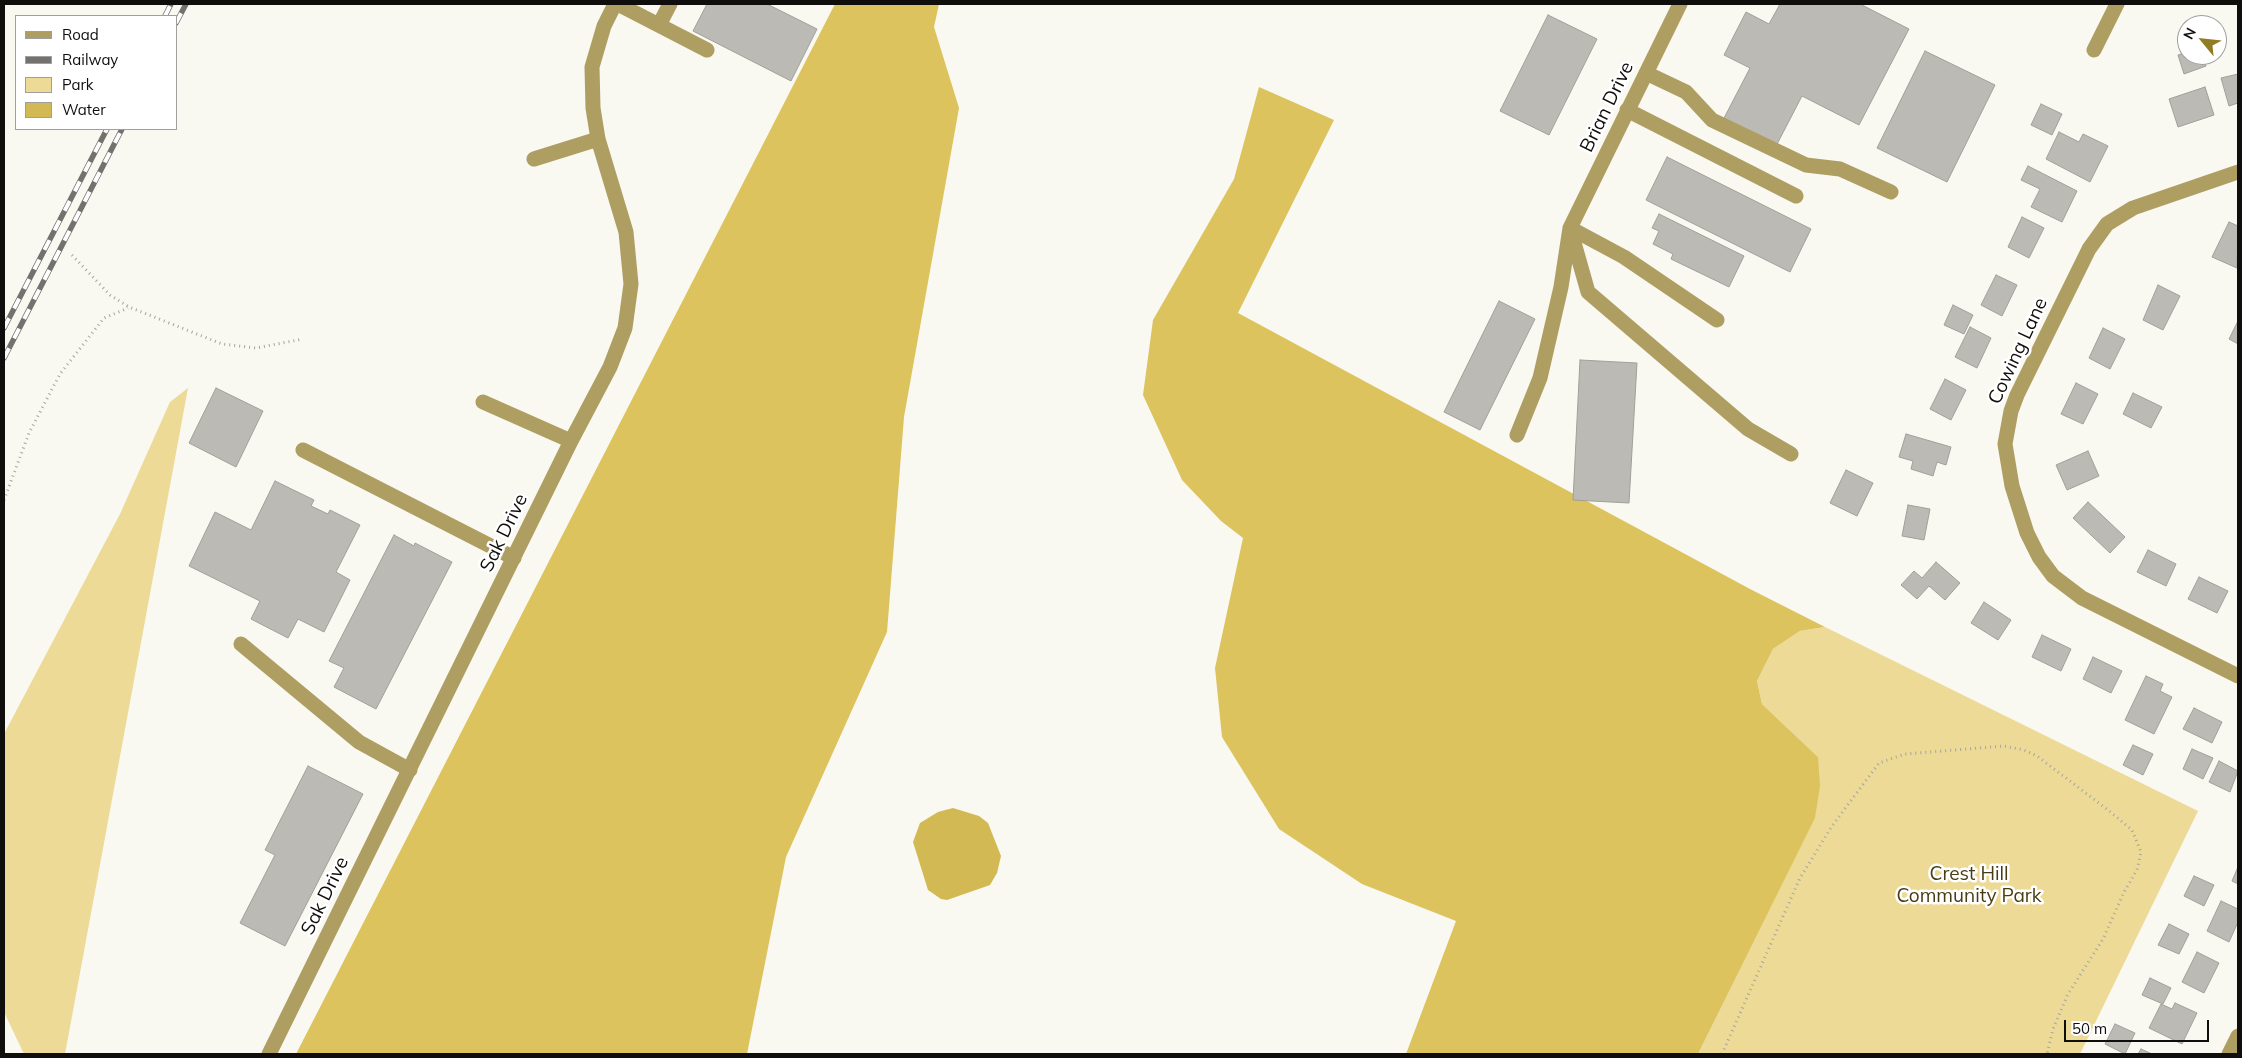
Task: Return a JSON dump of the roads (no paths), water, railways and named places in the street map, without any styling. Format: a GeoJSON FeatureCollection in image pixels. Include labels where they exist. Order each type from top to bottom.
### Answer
{"type":"FeatureCollection","features":[{"type":"Feature","properties":{"kind":"street"},"geometry":{"type":"LineString","coordinates":[[616,4],[707,50]]}},
{"type":"Feature","properties":{"kind":"street","name":"Sak Drive"},"geometry":{"type":"LineString","coordinates":[[269,1054],[571,442],[610,367],[625,328],[631,284],[626,232],[598,139],[593,108],[592,67],[604,26],[616,4]]}},
{"type":"Feature","properties":{"kind":"street"},"geometry":{"type":"LineString","coordinates":[[659,25],[670,4]]}},
{"type":"Feature","properties":{"kind":"street","name":"Brian Drive"},"geometry":{"type":"LineString","coordinates":[[1517,435],[1540,378],[1561,287],[1570,228],[1680,4]]}},
{"type":"Feature","properties":{"kind":"street"},"geometry":{"type":"LineString","coordinates":[[2094,50],[2117,4]]}},
{"type":"Feature","properties":{"kind":"street"},"geometry":{"type":"LineString","coordinates":[[1646,73],[1686,92],[1712,120],[1806,165],[1840,169],[1891,192]]}},
{"type":"Feature","properties":{"kind":"street"},"geometry":{"type":"LineString","coordinates":[[1627,110],[1796,196]]}},
{"type":"Feature","properties":{"kind":"street"},"geometry":{"type":"LineString","coordinates":[[534,159],[598,139]]}},
{"type":"Feature","properties":{"kind":"street","name":"Cowing Lane"},"geometry":{"type":"LineString","coordinates":[[2238,172],[2133,208],[2107,224],[2089,249],[2017,395],[2011,411],[2005,444],[2012,486],[2027,533],[2039,557],[2053,576],[2082,598],[2238,676]]}},
{"type":"Feature","properties":{"kind":"street"},"geometry":{"type":"LineString","coordinates":[[1570,228],[1624,257],[1717,320]]}},
{"type":"Feature","properties":{"kind":"street"},"geometry":{"type":"LineString","coordinates":[[1570,228],[1588,292],[1748,429],[1791,454]]}},
{"type":"Feature","properties":{"kind":"street"},"geometry":{"type":"LineString","coordinates":[[483,402],[571,442]]}},
{"type":"Feature","properties":{"kind":"street"},"geometry":{"type":"LineString","coordinates":[[303,450],[514,558]]}},
{"type":"Feature","properties":{"kind":"street"},"geometry":{"type":"LineString","coordinates":[[241,644],[359,742],[410,770]]}},
{"type":"Feature","properties":{"kind":"street"},"geometry":{"type":"LineString","coordinates":[[2229,1054],[2238,1036]]}},
{"type":"Feature","properties":{"kind":"water"},"geometry":{"type":"Polygon","coordinates":[[[953,808],[979,816],[988,823],[1001,856],[997,873],[990,885],[947,900],[941,899],[928,890],[913,842],[920,823],[938,812],[953,808]]]}},
{"type":"Feature","properties":{"kind":"railway"},"geometry":{"type":"LineString","coordinates":[[166,15],[171,4]]}},
{"type":"Feature","properties":{"kind":"railway"},"geometry":{"type":"LineString","coordinates":[[178,19],[186,4]]}},
{"type":"Feature","properties":{"kind":"railway"},"geometry":{"type":"LineString","coordinates":[[4,328],[106,130]]}},
{"type":"Feature","properties":{"kind":"railway"},"geometry":{"type":"LineString","coordinates":[[4,358],[121,130]]}},
{"type":"Feature","properties":{"kind":"park label","name":"Crest Hill Community Park"},"geometry":{"type":"Point","coordinates":[1969,885]}}]}
